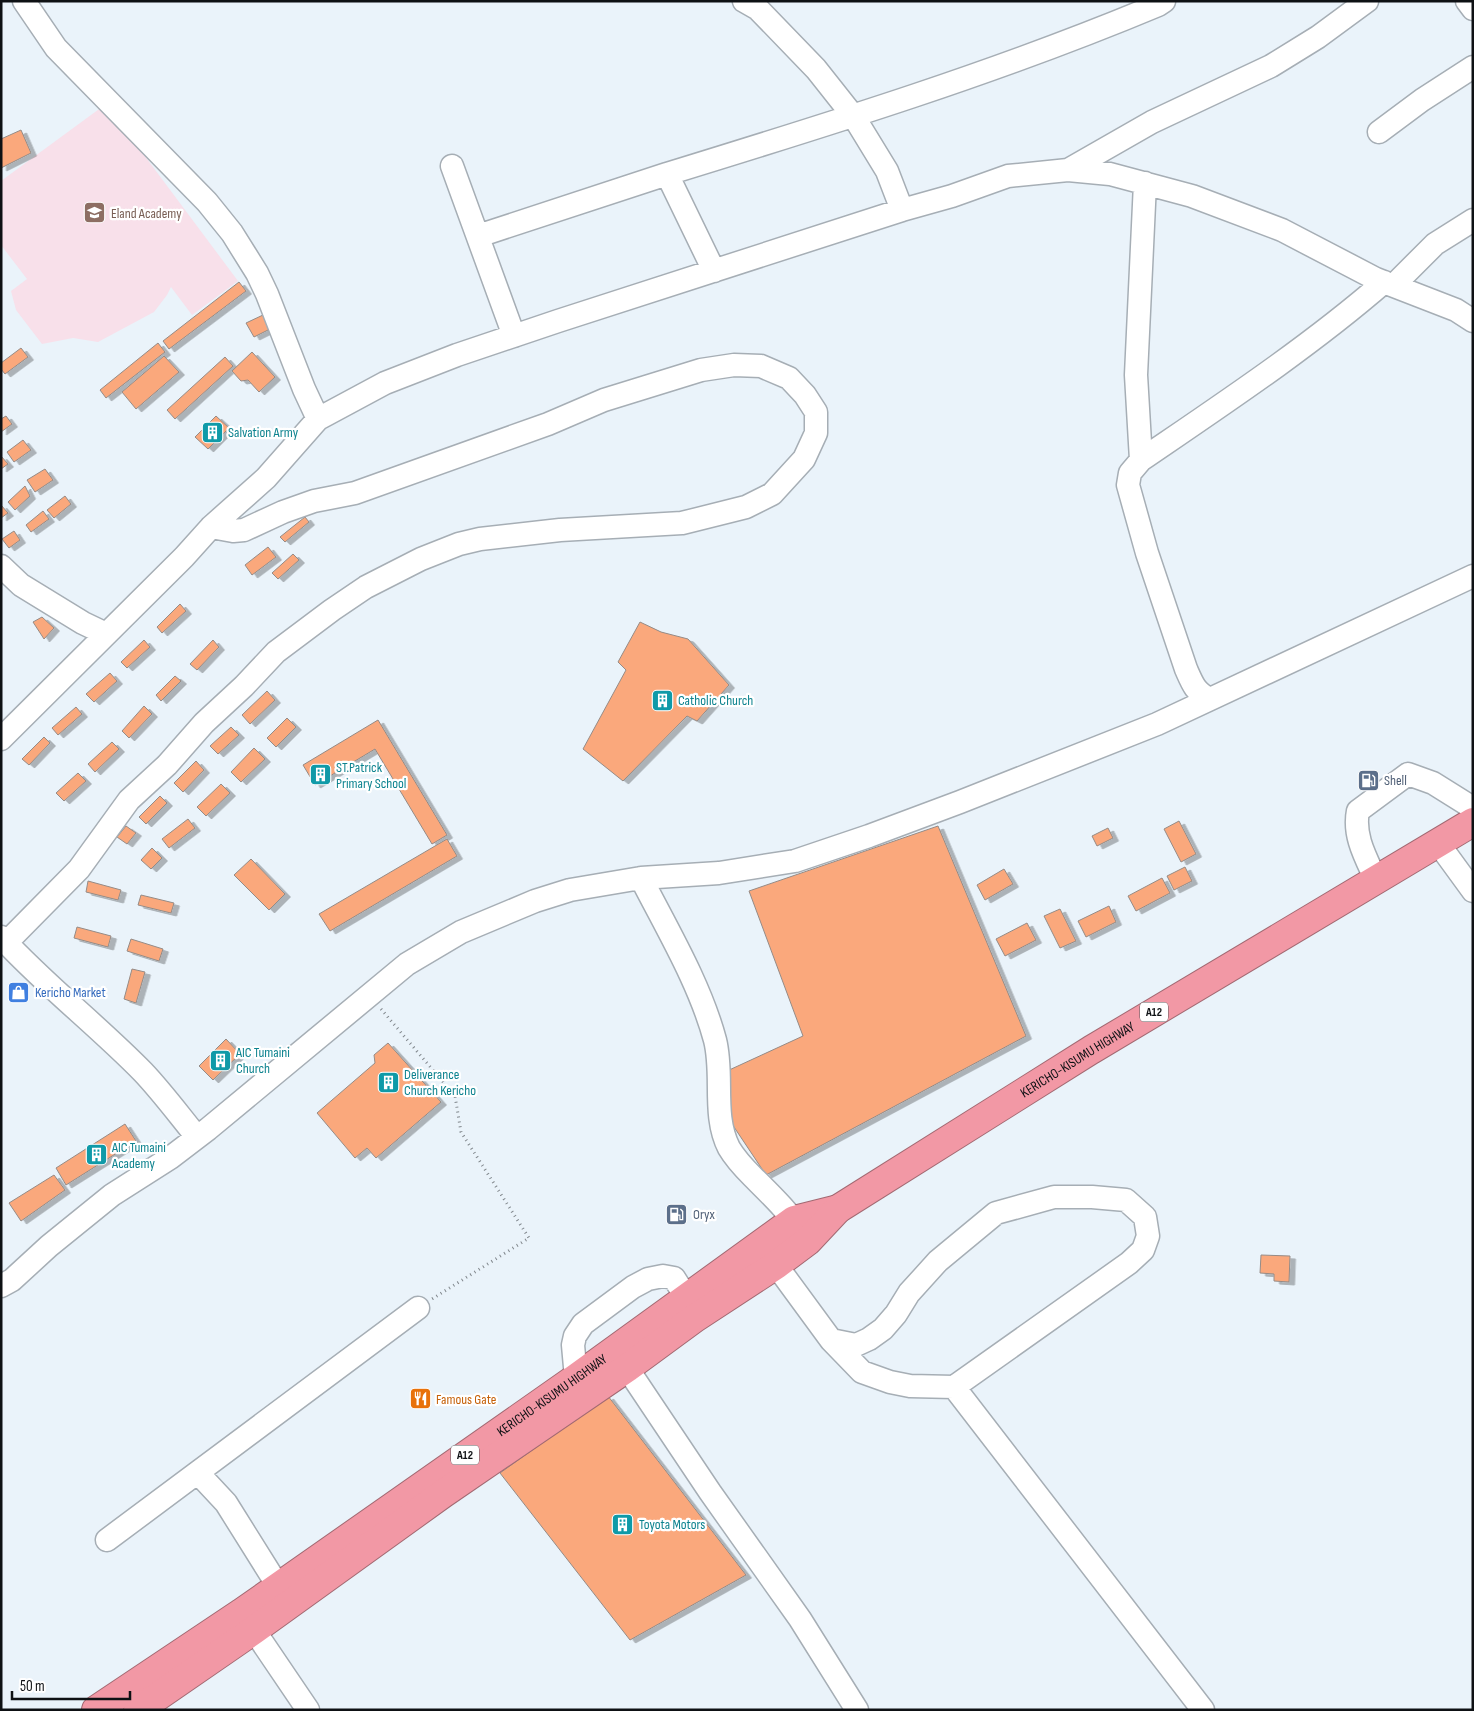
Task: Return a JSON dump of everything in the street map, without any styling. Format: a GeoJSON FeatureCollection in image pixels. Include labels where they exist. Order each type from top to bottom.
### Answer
{"type":"FeatureCollection","features":[{"type":"Feature","properties":{"kind":"highway","name":"KERICHO-KISUMU HIGHWAY"},"geometry":{"type":"LineString","coordinates":[[96,1710],[248,1621],[444,1492],[580,1387],[801,1231],[1091,1050],[1473,822]]}},
{"type":"Feature","properties":{"kind":"highway","name":"KERICHO-KISUMU HIGHWAY"},"geometry":{"type":"LineString","coordinates":[[138,1710],[248,1621],[278,1586],[580,1387],[627,1368],[692,1307],[776,1265],[801,1231]]}},
{"type":"Feature","properties":{"kind":"street"},"geometry":{"type":"LineString","coordinates":[[24,1],[56,48],[207,202],[232,232],[257,273],[267,294],[304,389],[318,419]]}},
{"type":"Feature","properties":{"kind":"street"},"geometry":{"type":"LineString","coordinates":[[744,1],[758,10],[816,69],[854,117],[887,171],[902,210]]}},
{"type":"Feature","properties":{"kind":"street"},"geometry":{"type":"LineString","coordinates":[[478,236],[667,174],[854,117],[998,68],[1092,33],[1164,1]]}},
{"type":"Feature","properties":{"kind":"street"},"geometry":{"type":"LineString","coordinates":[[1068,170],[1152,122],[1271,66],[1318,37],[1367,1]]}},
{"type":"Feature","properties":{"kind":"street"},"geometry":{"type":"LineString","coordinates":[[1467,1],[1473,9]]}},
{"type":"Feature","properties":{"kind":"street"},"geometry":{"type":"LineString","coordinates":[[1379,132],[1422,100],[1473,67]]}},
{"type":"Feature","properties":{"kind":"street"},"geometry":{"type":"LineString","coordinates":[[452,166],[514,336]]}},
{"type":"Feature","properties":{"kind":"street"},"geometry":{"type":"LineString","coordinates":[[1,739],[212,527],[266,478],[318,419],[385,383],[514,336],[902,210],[952,196],[1008,176],[1068,170],[1110,174],[1192,196],[1282,230],[1389,284],[1456,310],[1473,320]]}},
{"type":"Feature","properties":{"kind":"street"},"geometry":{"type":"LineString","coordinates":[[667,174],[714,271]]}},
{"type":"Feature","properties":{"kind":"street"},"geometry":{"type":"LineString","coordinates":[[1141,460],[1136,375],[1145,183]]}},
{"type":"Feature","properties":{"kind":"street"},"geometry":{"type":"LineString","coordinates":[[1210,699],[1199,693],[1190,679],[1147,553],[1128,485],[1130,473],[1141,460],[1389,284],[1434,244],[1473,220]]}},
{"type":"Feature","properties":{"kind":"street"},"geometry":{"type":"LineString","coordinates":[[197,1137],[144,1073],[80,1011],[24,962],[4,940],[79,869],[129,800],[166,765],[204,723],[244,686],[276,652],[366,587],[421,559],[480,539],[560,530],[682,523],[746,508],[772,494],[804,460],[816,434],[816,412],[805,394],[789,378],[761,366],[734,365],[701,370],[604,400],[548,424],[364,490],[314,501],[283,512],[244,530],[233,531],[212,527]]}},
{"type":"Feature","properties":{"kind":"street"},"geometry":{"type":"LineString","coordinates":[[1,566],[21,585],[83,623],[106,634]]}},
{"type":"Feature","properties":{"kind":"street"},"geometry":{"type":"LineString","coordinates":[[1,1286],[12,1280],[49,1246],[112,1195],[170,1158],[197,1137],[407,964],[461,932],[535,901],[561,893],[641,878],[719,873],[795,861],[869,836],[1157,724],[1473,576]]}},
{"type":"Feature","properties":{"kind":"street"},"geometry":{"type":"LineString","coordinates":[[1376,880],[1358,839],[1356,821],[1358,811],[1400,779],[1408,774],[1434,784],[1473,808]]}},
{"type":"Feature","properties":{"kind":"street"},"geometry":{"type":"LineString","coordinates":[[1438,843],[1473,891]]}},
{"type":"Feature","properties":{"kind":"street"},"geometry":{"type":"LineString","coordinates":[[641,878],[672,937],[706,1013],[717,1051],[719,1112],[729,1147],[739,1164],[801,1231]]}},
{"type":"Feature","properties":{"kind":"street"},"geometry":{"type":"LineString","coordinates":[[776,1265],[831,1340],[862,1372],[890,1382],[910,1386],[954,1387],[1130,1263],[1143,1250],[1148,1236],[1145,1217],[1126,1200],[1092,1197],[1054,1197],[996,1213],[938,1261],[909,1293],[896,1314],[883,1329],[856,1345],[831,1340]]}},
{"type":"Feature","properties":{"kind":"street"},"geometry":{"type":"LineString","coordinates":[[580,1387],[573,1345],[578,1329],[633,1287],[648,1279],[663,1276],[674,1278],[692,1307]]}},
{"type":"Feature","properties":{"kind":"street"},"geometry":{"type":"LineString","coordinates":[[107,1540],[418,1308]]}},
{"type":"Feature","properties":{"kind":"street"},"geometry":{"type":"LineString","coordinates":[[627,1368],[710,1492],[800,1619],[857,1710]]}},
{"type":"Feature","properties":{"kind":"street"},"geometry":{"type":"LineString","coordinates":[[954,1387],[1203,1710]]}},
{"type":"Feature","properties":{"kind":"street"},"geometry":{"type":"LineString","coordinates":[[198,1473],[226,1503],[278,1586]]}},
{"type":"Feature","properties":{"kind":"street"},"geometry":{"type":"LineString","coordinates":[[248,1621],[308,1710]]}},
{"type":"Feature","properties":{"kind":"path"},"geometry":{"type":"LineString","coordinates":[[369,995],[455,1096],[461,1132],[529,1238],[418,1308]]}},
{"type":"Feature","properties":{"kind":"shaded area","name":"Eland Academy"},"geometry":{"type":"Polygon","coordinates":[[[106,104],[238,281],[192,315],[171,287],[154,312],[98,342],[73,338],[42,344],[16,310],[11,291],[27,279],[1,245],[1,181],[106,104]]]}},
{"type":"Feature","properties":{"kind":"building"},"geometry":{"type":"Polygon","coordinates":[[[21,130],[31,153],[1,168],[1,139],[21,130]]]}},
{"type":"Feature","properties":{"kind":"building"},"geometry":{"type":"Polygon","coordinates":[[[239,282],[246,291],[169,349],[163,341],[239,282]]]}},
{"type":"Feature","properties":{"kind":"building"},"geometry":{"type":"Polygon","coordinates":[[[263,315],[270,329],[254,337],[246,323],[263,315]]]}},
{"type":"Feature","properties":{"kind":"building"},"geometry":{"type":"Polygon","coordinates":[[[158,343],[165,352],[106,398],[100,390],[158,343]]]}},
{"type":"Feature","properties":{"kind":"building"},"geometry":{"type":"Polygon","coordinates":[[[21,348],[28,357],[5,374],[1,369],[1,363],[21,348]]]}},
{"type":"Feature","properties":{"kind":"building"},"geometry":{"type":"Polygon","coordinates":[[[252,352],[275,377],[259,392],[248,380],[241,381],[232,371],[252,352]]]}},
{"type":"Feature","properties":{"kind":"building"},"geometry":{"type":"Polygon","coordinates":[[[164,356],[179,372],[136,409],[122,392],[164,356]]]}},
{"type":"Feature","properties":{"kind":"building"},"geometry":{"type":"Polygon","coordinates":[[[225,357],[233,366],[175,419],[167,410],[225,357]]]}},
{"type":"Feature","properties":{"kind":"building"},"geometry":{"type":"Polygon","coordinates":[[[6,416],[12,424],[1,432],[1,419],[6,416]]]}},
{"type":"Feature","properties":{"kind":"building","name":"Salvation Army"},"geometry":{"type":"Polygon","coordinates":[[[216,416],[229,428],[208,449],[195,437],[216,416]]]}},
{"type":"Feature","properties":{"kind":"building"},"geometry":{"type":"Polygon","coordinates":[[[23,440],[31,450],[14,462],[7,452],[23,440]]]}},
{"type":"Feature","properties":{"kind":"building"},"geometry":{"type":"Polygon","coordinates":[[[1,456],[8,464],[1,469],[1,456]]]}},
{"type":"Feature","properties":{"kind":"building"},"geometry":{"type":"Polygon","coordinates":[[[45,469],[53,480],[35,492],[27,480],[45,469]]]}},
{"type":"Feature","properties":{"kind":"building"},"geometry":{"type":"Polygon","coordinates":[[[25,486],[30,496],[15,510],[8,502],[25,486]]]}},
{"type":"Feature","properties":{"kind":"building"},"geometry":{"type":"Polygon","coordinates":[[[65,496],[71,504],[54,518],[47,510],[65,496]]]}},
{"type":"Feature","properties":{"kind":"building"},"geometry":{"type":"Polygon","coordinates":[[[1,505],[8,513],[1,518],[1,505]]]}},
{"type":"Feature","properties":{"kind":"building"},"geometry":{"type":"Polygon","coordinates":[[[43,511],[49,519],[31,532],[26,525],[43,511]]]}},
{"type":"Feature","properties":{"kind":"building"},"geometry":{"type":"Polygon","coordinates":[[[305,517],[309,522],[285,542],[280,537],[305,517]]]}},
{"type":"Feature","properties":{"kind":"building"},"geometry":{"type":"Polygon","coordinates":[[[14,531],[20,540],[9,548],[2,539],[14,531]]]}},
{"type":"Feature","properties":{"kind":"building"},"geometry":{"type":"Polygon","coordinates":[[[268,547],[276,557],[252,575],[245,565],[268,547]]]}},
{"type":"Feature","properties":{"kind":"building"},"geometry":{"type":"Polygon","coordinates":[[[293,554],[299,560],[278,579],[272,573],[293,554]]]}},
{"type":"Feature","properties":{"kind":"building"},"geometry":{"type":"Polygon","coordinates":[[[180,604],[186,611],[162,633],[157,627],[180,604]]]}},
{"type":"Feature","properties":{"kind":"building"},"geometry":{"type":"Polygon","coordinates":[[[42,617],[54,628],[44,639],[33,622],[42,617]]]}},
{"type":"Feature","properties":{"kind":"building","name":"Catholic Church"},"geometry":{"type":"Polygon","coordinates":[[[640,622],[661,632],[688,639],[729,685],[697,721],[687,716],[623,781],[583,749],[626,670],[618,662],[640,622]]]}},
{"type":"Feature","properties":{"kind":"building"},"geometry":{"type":"Polygon","coordinates":[[[144,640],[150,647],[127,668],[121,662],[144,640]]]}},
{"type":"Feature","properties":{"kind":"building"},"geometry":{"type":"Polygon","coordinates":[[[213,640],[219,647],[197,670],[190,664],[213,640]]]}},
{"type":"Feature","properties":{"kind":"building"},"geometry":{"type":"Polygon","coordinates":[[[110,673],[117,681],[94,702],[86,694],[110,673]]]}},
{"type":"Feature","properties":{"kind":"building"},"geometry":{"type":"Polygon","coordinates":[[[175,676],[181,681],[161,701],[156,695],[175,676]]]}},
{"type":"Feature","properties":{"kind":"building"},"geometry":{"type":"Polygon","coordinates":[[[267,691],[275,700],[250,724],[242,715],[267,691]]]}},
{"type":"Feature","properties":{"kind":"building"},"geometry":{"type":"Polygon","coordinates":[[[144,706],[152,714],[129,738],[122,731],[144,706]]]}},
{"type":"Feature","properties":{"kind":"building"},"geometry":{"type":"Polygon","coordinates":[[[76,707],[82,714],[58,735],[52,728],[76,707]]]}},
{"type":"Feature","properties":{"kind":"building"},"geometry":{"type":"Polygon","coordinates":[[[287,718],[296,727],[276,747],[267,738],[287,718]]]}},
{"type":"Feature","properties":{"kind":"building","name":"ST.Patrick Primary School"},"geometry":{"type":"Polygon","coordinates":[[[378,720],[447,835],[432,844],[375,749],[315,785],[303,765],[378,720]]]}},
{"type":"Feature","properties":{"kind":"building"},"geometry":{"type":"Polygon","coordinates":[[[231,727],[239,735],[218,754],[210,746],[231,727]]]}},
{"type":"Feature","properties":{"kind":"building"},"geometry":{"type":"Polygon","coordinates":[[[44,737],[50,743],[29,765],[22,759],[44,737]]]}},
{"type":"Feature","properties":{"kind":"building"},"geometry":{"type":"Polygon","coordinates":[[[112,742],[119,749],[95,772],[88,764],[112,742]]]}},
{"type":"Feature","properties":{"kind":"building"},"geometry":{"type":"Polygon","coordinates":[[[254,748],[265,759],[241,782],[231,772],[254,748]]]}},
{"type":"Feature","properties":{"kind":"building"},"geometry":{"type":"Polygon","coordinates":[[[196,761],[204,770],[183,792],[174,783],[196,761]]]}},
{"type":"Feature","properties":{"kind":"building"},"geometry":{"type":"Polygon","coordinates":[[[78,773],[86,781],[64,801],[56,793],[78,773]]]}},
{"type":"Feature","properties":{"kind":"building"},"geometry":{"type":"Polygon","coordinates":[[[221,784],[230,793],[206,816],[197,807],[221,784]]]}},
{"type":"Feature","properties":{"kind":"building"},"geometry":{"type":"Polygon","coordinates":[[[160,796],[167,803],[146,824],[139,817],[160,796]]]}},
{"type":"Feature","properties":{"kind":"building"},"geometry":{"type":"Polygon","coordinates":[[[188,819],[195,828],[169,848],[162,839],[188,819]]]}},
{"type":"Feature","properties":{"kind":"building"},"geometry":{"type":"Polygon","coordinates":[[[1179,821],[1196,854],[1181,862],[1164,829],[1179,821]]]}},
{"type":"Feature","properties":{"kind":"building"},"geometry":{"type":"Polygon","coordinates":[[[126,826],[136,833],[127,844],[117,837],[126,826]]]}},
{"type":"Feature","properties":{"kind":"building"},"geometry":{"type":"Polygon","coordinates":[[[938,826],[1026,1036],[766,1175],[730,1121],[727,1071],[803,1036],[749,891],[938,826]]]}},
{"type":"Feature","properties":{"kind":"building"},"geometry":{"type":"Polygon","coordinates":[[[1108,828],[1113,838],[1097,846],[1092,836],[1108,828]]]}},
{"type":"Feature","properties":{"kind":"building"},"geometry":{"type":"Polygon","coordinates":[[[447,839],[457,856],[330,931],[319,914],[447,839]]]}},
{"type":"Feature","properties":{"kind":"building"},"geometry":{"type":"Polygon","coordinates":[[[152,848],[162,858],[151,869],[141,860],[152,848]]]}},
{"type":"Feature","properties":{"kind":"building"},"geometry":{"type":"Polygon","coordinates":[[[251,859],[285,894],[269,910],[234,875],[251,859]]]}},
{"type":"Feature","properties":{"kind":"building"},"geometry":{"type":"Polygon","coordinates":[[[1185,867],[1192,881],[1174,890],[1167,876],[1185,867]]]}},
{"type":"Feature","properties":{"kind":"building"},"geometry":{"type":"Polygon","coordinates":[[[1004,869],[1013,884],[985,900],[977,885],[1004,869]]]}},
{"type":"Feature","properties":{"kind":"building"},"geometry":{"type":"Polygon","coordinates":[[[1162,878],[1170,893],[1136,911],[1128,896],[1162,878]]]}},
{"type":"Feature","properties":{"kind":"building"},"geometry":{"type":"Polygon","coordinates":[[[88,881],[121,890],[118,900],[86,892],[88,881]]]}},
{"type":"Feature","properties":{"kind":"building"},"geometry":{"type":"Polygon","coordinates":[[[141,895],[174,903],[171,913],[138,905],[141,895]]]}},
{"type":"Feature","properties":{"kind":"building"},"geometry":{"type":"Polygon","coordinates":[[[1109,906],[1116,922],[1086,937],[1078,921],[1109,906]]]}},
{"type":"Feature","properties":{"kind":"building"},"geometry":{"type":"Polygon","coordinates":[[[1060,909],[1076,941],[1060,948],[1044,916],[1060,909]]]}},
{"type":"Feature","properties":{"kind":"building"},"geometry":{"type":"Polygon","coordinates":[[[1027,923],[1036,940],[1005,956],[996,939],[1027,923]]]}},
{"type":"Feature","properties":{"kind":"building"},"geometry":{"type":"Polygon","coordinates":[[[77,927],[111,936],[108,947],[74,938],[77,927]]]}},
{"type":"Feature","properties":{"kind":"building"},"geometry":{"type":"Polygon","coordinates":[[[131,939],[163,949],[159,961],[127,951],[131,939]]]}},
{"type":"Feature","properties":{"kind":"building"},"geometry":{"type":"Polygon","coordinates":[[[132,969],[145,972],[136,1003],[124,999],[132,969]]]}},
{"type":"Feature","properties":{"kind":"building","name":"AIC Tumaini Church"},"geometry":{"type":"Polygon","coordinates":[[[226,1039],[240,1054],[213,1080],[199,1066],[226,1039]]]}},
{"type":"Feature","properties":{"kind":"building","name":"Deliverance Church Kericho"},"geometry":{"type":"Polygon","coordinates":[[[388,1043],[441,1102],[376,1158],[367,1148],[355,1158],[317,1113],[375,1063],[374,1055],[388,1043]]]}},
{"type":"Feature","properties":{"kind":"building","name":"AIC Tumaini Academy"},"geometry":{"type":"Polygon","coordinates":[[[125,1124],[136,1141],[66,1185],[56,1168],[125,1124]]]}},
{"type":"Feature","properties":{"kind":"building"},"geometry":{"type":"Polygon","coordinates":[[[54,1175],[65,1190],[21,1221],[9,1203],[54,1175]]]}},
{"type":"Feature","properties":{"kind":"building"},"geometry":{"type":"Polygon","coordinates":[[[1261,1255],[1290,1256],[1289,1282],[1274,1281],[1274,1274],[1260,1273],[1261,1255]]]}},
{"type":"Feature","properties":{"kind":"building","name":"Toyota Motors"},"geometry":{"type":"Polygon","coordinates":[[[608,1396],[746,1575],[630,1640],[500,1473],[608,1396]]]}},
{"type":"Feature","properties":{"kind":"place","name":"Eland Academy"},"geometry":{"type":"Point","coordinates":[95,213]}},
{"type":"Feature","properties":{"kind":"place","name":"Salvation Army"},"geometry":{"type":"Point","coordinates":[212,432]}},
{"type":"Feature","properties":{"kind":"place","name":"Catholic Church"},"geometry":{"type":"Point","coordinates":[662,700]}},
{"type":"Feature","properties":{"kind":"place","name":"ST.Patrick Primary School"},"geometry":{"type":"Point","coordinates":[320,775]}},
{"type":"Feature","properties":{"kind":"place","name":"Shell"},"geometry":{"type":"Point","coordinates":[1368,780]}},
{"type":"Feature","properties":{"kind":"place","name":"Kericho Market"},"geometry":{"type":"Point","coordinates":[19,992]}},
{"type":"Feature","properties":{"kind":"place","name":"AIC Tumaini Church"},"geometry":{"type":"Point","coordinates":[220,1060]}},
{"type":"Feature","properties":{"kind":"place","name":"Deliverance Church Kericho"},"geometry":{"type":"Point","coordinates":[388,1082]}},
{"type":"Feature","properties":{"kind":"place","name":"AIC Tumaini Academy"},"geometry":{"type":"Point","coordinates":[96,1155]}},
{"type":"Feature","properties":{"kind":"place","name":"Oryx"},"geometry":{"type":"Point","coordinates":[677,1214]}},
{"type":"Feature","properties":{"kind":"place","name":"Famous Gate"},"geometry":{"type":"Point","coordinates":[420,1399]}},
{"type":"Feature","properties":{"kind":"place","name":"Toyota Motors"},"geometry":{"type":"Point","coordinates":[623,1524]}}]}
